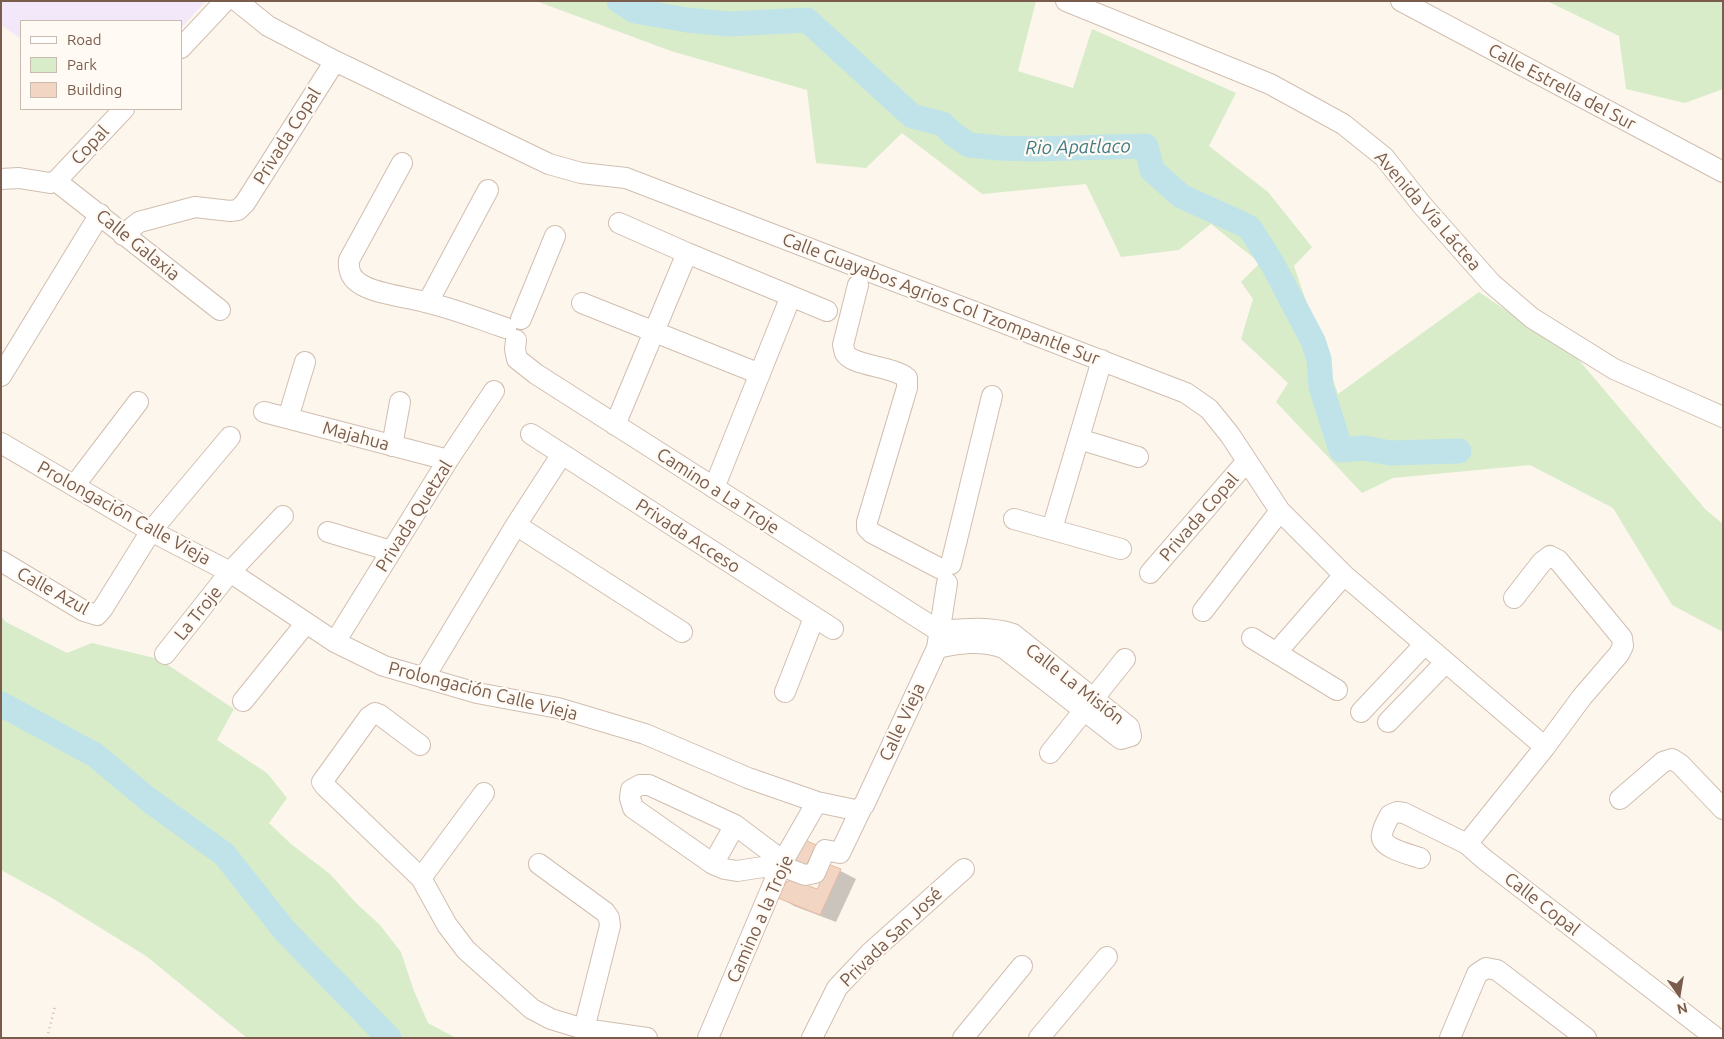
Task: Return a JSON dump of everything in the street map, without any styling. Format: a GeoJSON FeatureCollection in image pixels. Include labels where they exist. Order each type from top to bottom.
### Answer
{"type":"FeatureCollection","features":[{"type":"Feature","properties":{"kind":"street"},"geometry":{"type":"LineString","coordinates":[[182,47],[226,1]]}},
{"type":"Feature","properties":{"kind":"street","name":"Calle Guayabos Agrios Col Tzompantle Sur"},"geometry":{"type":"LineString","coordinates":[[237,1],[268,26],[334,61],[550,164],[581,174],[626,178],[1186,393],[1209,409],[1230,435],[1280,511],[1344,574],[1424,645],[1545,747]]}},
{"type":"Feature","properties":{"kind":"street","name":"Avenida Vía Láctea"},"geometry":{"type":"LineString","coordinates":[[1066,1],[1270,84],[1342,124],[1384,157],[1422,205],[1491,283],[1532,318],[1614,369],[1723,417]]}},
{"type":"Feature","properties":{"kind":"street","name":"Calle Estrella del Sur"},"geometry":{"type":"LineString","coordinates":[[1401,1],[1723,172]]}},
{"type":"Feature","properties":{"kind":"street","name":"Privada Copal"},"geometry":{"type":"LineString","coordinates":[[123,234],[140,222],[195,207],[230,211],[238,210],[334,61]]}},
{"type":"Feature","properties":{"kind":"street","name":"Copal"},"geometry":{"type":"LineString","coordinates":[[56,181],[123,110]]}},
{"type":"Feature","properties":{"kind":"street"},"geometry":{"type":"LineString","coordinates":[[402,163],[348,260],[348,270],[353,279],[362,286],[428,302],[514,329],[556,236]]}},
{"type":"Feature","properties":{"kind":"street"},"geometry":{"type":"LineString","coordinates":[[1,179],[19,178],[50,183],[56,181]]}},
{"type":"Feature","properties":{"kind":"street","name":"Calle Galaxia"},"geometry":{"type":"LineString","coordinates":[[56,181],[220,310]]}},
{"type":"Feature","properties":{"kind":"street"},"geometry":{"type":"LineString","coordinates":[[428,302],[488,190]]}},
{"type":"Feature","properties":{"kind":"street"},"geometry":{"type":"LineString","coordinates":[[1,376],[100,214]]}},
{"type":"Feature","properties":{"kind":"street"},"geometry":{"type":"LineString","coordinates":[[619,223],[827,311]]}},
{"type":"Feature","properties":{"kind":"street"},"geometry":{"type":"LineString","coordinates":[[615,425],[687,253]]}},
{"type":"Feature","properties":{"kind":"street"},"geometry":{"type":"LineString","coordinates":[[858,285],[843,345],[845,353],[851,360],[900,372],[907,378],[906,388],[867,522],[867,528],[872,533],[946,572]]}},
{"type":"Feature","properties":{"kind":"street"},"geometry":{"type":"LineString","coordinates":[[714,488],[791,296]]}},
{"type":"Feature","properties":{"kind":"street"},"geometry":{"type":"LineString","coordinates":[[582,303],[760,374]]}},
{"type":"Feature","properties":{"kind":"street","name":"Camino a La Troje"},"geometry":{"type":"LineString","coordinates":[[514,329],[517,359],[536,374],[714,488],[938,640]]}},
{"type":"Feature","properties":{"kind":"street"},"geometry":{"type":"LineString","coordinates":[[1052,529],[1102,360]]}},
{"type":"Feature","properties":{"kind":"street"},"geometry":{"type":"LineString","coordinates":[[288,418],[305,362]]}},
{"type":"Feature","properties":{"kind":"street","name":"Privada Quetzal"},"geometry":{"type":"LineString","coordinates":[[335,642],[448,460],[494,391]]}},
{"type":"Feature","properties":{"kind":"street","name":"Calle Vieja"},"geometry":{"type":"LineString","coordinates":[[782,866],[805,875],[815,873],[825,850],[840,853],[864,805],[938,640],[946,572],[992,396]]}},
{"type":"Feature","properties":{"kind":"street"},"geometry":{"type":"LineString","coordinates":[[74,486],[138,402]]}},
{"type":"Feature","properties":{"kind":"street"},"geometry":{"type":"LineString","coordinates":[[392,446],[400,402]]}},
{"type":"Feature","properties":{"kind":"street","name":"Majahua"},"geometry":{"type":"LineString","coordinates":[[264,412],[448,460]]}},
{"type":"Feature","properties":{"kind":"street","name":"Privada Acceso"},"geometry":{"type":"LineString","coordinates":[[531,434],[833,629]]}},
{"type":"Feature","properties":{"kind":"street"},"geometry":{"type":"LineString","coordinates":[[150,531],[230,437]]}},
{"type":"Feature","properties":{"kind":"street"},"geometry":{"type":"LineString","coordinates":[[1079,439],[1138,457]]}},
{"type":"Feature","properties":{"kind":"street","name":"Prolongación Calle Vieja"},"geometry":{"type":"LineString","coordinates":[[1,443],[150,531],[230,572],[335,642],[384,666],[477,693],[558,708],[636,732],[748,778],[817,802],[855,810],[861,808]]}},
{"type":"Feature","properties":{"kind":"street"},"geometry":{"type":"LineString","coordinates":[[424,678],[516,525],[562,454]]}},
{"type":"Feature","properties":{"kind":"street","name":"Privada Copal"},"geometry":{"type":"LineString","coordinates":[[1150,573],[1247,461]]}},
{"type":"Feature","properties":{"kind":"street"},"geometry":{"type":"LineString","coordinates":[[1203,611],[1280,511]]}},
{"type":"Feature","properties":{"kind":"street","name":"La Troje"},"geometry":{"type":"LineString","coordinates":[[165,654],[230,572],[283,516]]}},
{"type":"Feature","properties":{"kind":"street"},"geometry":{"type":"LineString","coordinates":[[1014,519],[1121,548]]}},
{"type":"Feature","properties":{"kind":"street"},"geometry":{"type":"LineString","coordinates":[[516,525],[682,632]]}},
{"type":"Feature","properties":{"kind":"street","name":"Calle Azul"},"geometry":{"type":"LineString","coordinates":[[1,561],[84,611],[97,615],[150,531]]}},
{"type":"Feature","properties":{"kind":"street"},"geometry":{"type":"LineString","coordinates":[[328,532],[391,551]]}},
{"type":"Feature","properties":{"kind":"street"},"geometry":{"type":"LineString","coordinates":[[1467,844],[1545,747],[1582,697],[1619,654],[1623,646],[1622,638],[1558,560],[1550,556],[1542,562],[1514,598]]}},
{"type":"Feature","properties":{"kind":"street"},"geometry":{"type":"LineString","coordinates":[[1276,653],[1344,574]]}},
{"type":"Feature","properties":{"kind":"street"},"geometry":{"type":"LineString","coordinates":[[785,692],[814,618]]}},
{"type":"Feature","properties":{"kind":"street"},"geometry":{"type":"LineString","coordinates":[[243,701],[306,623]]}},
{"type":"Feature","properties":{"kind":"street","name":"Calle La Misión"},"geometry":{"type":"LineString","coordinates":[[938,640],[981,628],[1004,648],[1088,705],[1121,739],[1137,742]]}},
{"type":"Feature","properties":{"kind":"street"},"geometry":{"type":"LineString","coordinates":[[1252,638],[1337,690]]}},
{"type":"Feature","properties":{"kind":"street"},"geometry":{"type":"LineString","coordinates":[[1361,712],[1424,645]]}},
{"type":"Feature","properties":{"kind":"street"},"geometry":{"type":"LineString","coordinates":[[1050,753],[1126,659]]}},
{"type":"Feature","properties":{"kind":"street"},"geometry":{"type":"LineString","coordinates":[[1388,722],[1446,663]]}},
{"type":"Feature","properties":{"kind":"street"},"geometry":{"type":"LineString","coordinates":[[420,745],[375,713],[370,717],[322,782],[421,878],[447,925],[466,950],[532,1009],[551,1018],[584,1029],[647,1038]]}},
{"type":"Feature","properties":{"kind":"street"},"geometry":{"type":"LineString","coordinates":[[1620,799],[1663,762],[1672,759],[1680,764],[1723,809]]}},
{"type":"Feature","properties":{"kind":"street"},"geometry":{"type":"LineString","coordinates":[[640,785],[649,785],[735,825],[782,866],[737,871],[713,864],[633,808],[630,798],[631,790],[640,785]]}},
{"type":"Feature","properties":{"kind":"street"},"geometry":{"type":"LineString","coordinates":[[421,878],[484,793]]}},
{"type":"Feature","properties":{"kind":"street","name":"Camino a la Troje"},"geometry":{"type":"LineString","coordinates":[[708,1038],[782,866],[817,802]]}},
{"type":"Feature","properties":{"kind":"street","name":"Calle Copal"},"geometry":{"type":"LineString","coordinates":[[1420,858],[1387,846],[1383,842],[1381,835],[1390,815],[1397,812],[1404,813],[1467,844],[1716,1038]]}},
{"type":"Feature","properties":{"kind":"street"},"geometry":{"type":"LineString","coordinates":[[713,864],[735,825]]}},
{"type":"Feature","properties":{"kind":"street"},"geometry":{"type":"LineString","coordinates":[[539,864],[605,912],[609,918],[610,926],[584,1029]]}},
{"type":"Feature","properties":{"kind":"street","name":"Privada San José"},"geometry":{"type":"LineString","coordinates":[[812,1038],[837,988],[870,953],[964,869]]}},
{"type":"Feature","properties":{"kind":"street"},"geometry":{"type":"LineString","coordinates":[[1039,1038],[1107,957]]}},
{"type":"Feature","properties":{"kind":"street"},"geometry":{"type":"LineString","coordinates":[[963,1038],[1022,966]]}},
{"type":"Feature","properties":{"kind":"street"},"geometry":{"type":"LineString","coordinates":[[1450,1038],[1477,974],[1486,968],[1497,970],[1586,1038]]}},
{"type":"Feature","properties":{"kind":"path"},"geometry":{"type":"LineString","coordinates":[[46,1038],[55,1006]]}},
{"type":"Feature","properties":{"kind":"shaded area"},"geometry":{"type":"Polygon","coordinates":[[[1,1],[206,1],[182,27],[182,20],[20,20],[20,38],[1,25],[1,1]]]}},
{"type":"Feature","properties":{"kind":"green space"},"geometry":{"type":"Polygon","coordinates":[[[536,1],[1036,1],[1018,71],[1073,88],[1092,29],[1236,93],[1209,146],[1268,192],[1312,247],[1294,266],[1338,394],[1479,292],[1578,359],[1706,510],[1723,524],[1723,632],[1672,605],[1613,508],[1530,465],[1393,478],[1362,493],[1276,402],[1288,383],[1241,339],[1253,299],[1241,282],[1260,263],[1211,224],[1179,250],[1121,257],[1086,184],[982,194],[902,133],[866,168],[816,163],[807,90],[671,51],[536,1]]]}},
{"type":"Feature","properties":{"kind":"green space"},"geometry":{"type":"Polygon","coordinates":[[[1547,1],[1723,1],[1723,89],[1685,103],[1626,89],[1619,36],[1547,1]]]}},
{"type":"Feature","properties":{"kind":"green space"},"geometry":{"type":"Polygon","coordinates":[[[1,616],[6,622],[67,653],[92,643],[159,659],[234,709],[217,740],[267,773],[287,798],[269,823],[291,844],[330,874],[356,903],[380,925],[401,952],[414,991],[428,1023],[456,1038],[247,1038],[146,956],[52,898],[1,870],[1,616]]]}},
{"type":"Feature","properties":{"kind":"building"},"geometry":{"type":"Polygon","coordinates":[[[803,839],[816,845],[805,868],[792,862],[803,839]]]}},
{"type":"Feature","properties":{"kind":"building"},"geometry":{"type":"Polygon","coordinates":[[[828,864],[841,869],[820,915],[778,898],[786,882],[793,880],[817,889],[828,864]]]}},
{"type":"Feature","properties":{"kind":"waterway","name":"Rio Apatlaco"},"geometry":{"type":"LineString","coordinates":[[619,1],[635,11],[687,20],[729,24],[807,20],[912,116],[943,124],[969,145],[1034,149],[1146,146],[1152,170],[1181,196],[1249,227],[1272,263],[1313,341],[1319,359],[1321,387],[1341,450],[1364,448],[1390,453],[1459,451]]}},
{"type":"Feature","properties":{"kind":"waterway"},"geometry":{"type":"LineString","coordinates":[[1,704],[95,755],[149,800],[224,854],[285,931],[389,1038]]}}]}
